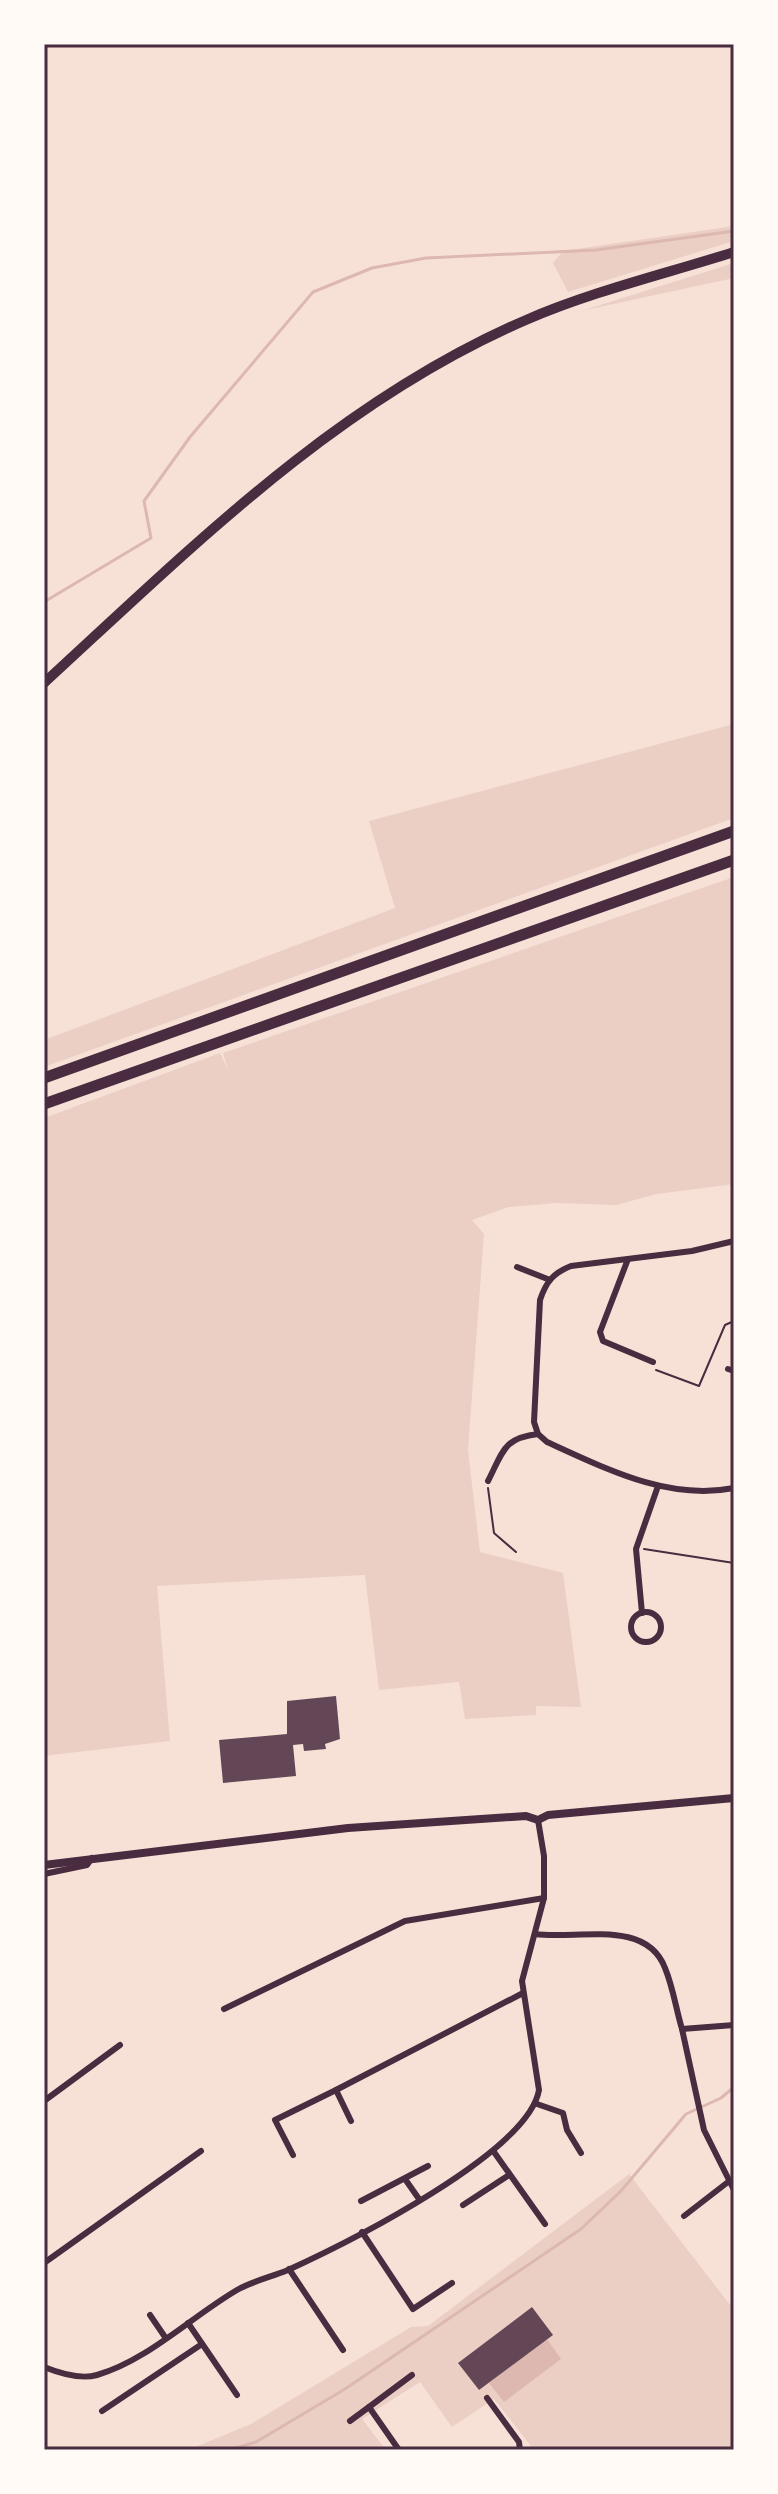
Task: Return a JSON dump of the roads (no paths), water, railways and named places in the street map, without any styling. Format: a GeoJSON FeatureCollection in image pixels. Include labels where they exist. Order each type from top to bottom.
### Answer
{"type":"FeatureCollection","features":[{"type":"Feature","properties":{"kind":"highway"},"geometry":{"type":"LineString","coordinates":[[44,1078],[734,831]]}},
{"type":"Feature","properties":{"kind":"highway"},"geometry":{"type":"LineString","coordinates":[[44,1104],[734,860]]}},
{"type":"Feature","properties":{"kind":"main road"},"geometry":{"type":"LineString","coordinates":[[44,683],[230,512],[319,440],[384,395],[527,319],[734,252]]}},
{"type":"Feature","properties":{"kind":"street"},"geometry":{"type":"LineString","coordinates":[[734,1241],[571,1266],[557,1271],[540,1300],[534,1422],[538,1434],[547,1442],[623,1475],[672,1491],[712,1493],[734,1488]]}},
{"type":"Feature","properties":{"kind":"street"},"geometry":{"type":"LineString","coordinates":[[628,1259],[600,1332],[603,1341],[653,1362]]}},
{"type":"Feature","properties":{"kind":"street"},"geometry":{"type":"LineString","coordinates":[[517,1267],[550,1280]]}},
{"type":"Feature","properties":{"kind":"street"},"geometry":{"type":"LineString","coordinates":[[488,1481],[509,1441],[515,1437],[538,1434]]}},
{"type":"Feature","properties":{"kind":"street"},"geometry":{"type":"LineString","coordinates":[[642,1613],[636,1547],[658,1486]]}},
{"type":"Feature","properties":{"kind":"street"},"geometry":{"type":"LineString","coordinates":[[642,1613],[652,1614],[660,1624],[659,1634],[650,1641],[636,1639],[631,1629],[633,1619],[642,1613]]}},
{"type":"Feature","properties":{"kind":"street"},"geometry":{"type":"LineString","coordinates":[[44,1865],[93,1857],[451,1819],[526,1816],[538,1820],[548,1815],[734,1798]]}},
{"type":"Feature","properties":{"kind":"street"},"geometry":{"type":"LineString","coordinates":[[44,2367],[92,2377],[121,2366],[239,2289],[289,2269],[362,2232],[494,2152],[537,2104],[539,2077],[523,1993],[525,1961],[544,1898],[544,1856],[538,1820]]}},
{"type":"Feature","properties":{"kind":"street"},"geometry":{"type":"LineString","coordinates":[[44,1874],[87,1865],[93,1857]]}},
{"type":"Feature","properties":{"kind":"street"},"geometry":{"type":"LineString","coordinates":[[224,2009],[405,1921],[544,1898]]}},
{"type":"Feature","properties":{"kind":"street"},"geometry":{"type":"LineString","coordinates":[[535,1934],[627,1934],[656,1953],[665,1966],[701,2117],[734,2190]]}},
{"type":"Feature","properties":{"kind":"street"},"geometry":{"type":"LineString","coordinates":[[293,2155],[275,2120],[523,1993]]}},
{"type":"Feature","properties":{"kind":"street"},"geometry":{"type":"LineString","coordinates":[[682,2029],[733,2025]]}},
{"type":"Feature","properties":{"kind":"street"},"geometry":{"type":"LineString","coordinates":[[44,2101],[120,2045]]}},
{"type":"Feature","properties":{"kind":"street"},"geometry":{"type":"LineString","coordinates":[[336,2090],[351,2121]]}},
{"type":"Feature","properties":{"kind":"street"},"geometry":{"type":"LineString","coordinates":[[537,2104],[563,2113],[567,2130],[581,2153]]}},
{"type":"Feature","properties":{"kind":"street"},"geometry":{"type":"LineString","coordinates":[[44,2263],[201,2151]]}},
{"type":"Feature","properties":{"kind":"street"},"geometry":{"type":"LineString","coordinates":[[494,2152],[545,2224]]}},
{"type":"Feature","properties":{"kind":"street"},"geometry":{"type":"LineString","coordinates":[[361,2201],[428,2166]]}},
{"type":"Feature","properties":{"kind":"street"},"geometry":{"type":"LineString","coordinates":[[463,2205],[509,2175]]}},
{"type":"Feature","properties":{"kind":"street"},"geometry":{"type":"LineString","coordinates":[[405,2179],[419,2199]]}},
{"type":"Feature","properties":{"kind":"street"},"geometry":{"type":"LineString","coordinates":[[684,2216],[728,2182]]}},
{"type":"Feature","properties":{"kind":"street"},"geometry":{"type":"LineString","coordinates":[[362,2232],[413,2309],[452,2283]]}},
{"type":"Feature","properties":{"kind":"street"},"geometry":{"type":"LineString","coordinates":[[289,2269],[343,2350]]}},
{"type":"Feature","properties":{"kind":"street"},"geometry":{"type":"LineString","coordinates":[[150,2315],[165,2337]]}},
{"type":"Feature","properties":{"kind":"street"},"geometry":{"type":"LineString","coordinates":[[188,2323],[237,2395]]}},
{"type":"Feature","properties":{"kind":"street"},"geometry":{"type":"LineString","coordinates":[[102,2411],[202,2344]]}},
{"type":"Feature","properties":{"kind":"street"},"geometry":{"type":"LineString","coordinates":[[350,2421],[412,2375]]}},
{"type":"Feature","properties":{"kind":"street"},"geometry":{"type":"LineString","coordinates":[[487,2398],[519,2442],[520,2450]]}},
{"type":"Feature","properties":{"kind":"street"},"geometry":{"type":"LineString","coordinates":[[369,2407],[399,2450]]}},
{"type":"Feature","properties":{"kind":"waterway"},"geometry":{"type":"LineString","coordinates":[[44,602],[151,538],[144,501],[190,437],[313,292],[372,268],[426,258],[596,250],[734,231]]}},
{"type":"Feature","properties":{"kind":"waterway"},"geometry":{"type":"LineString","coordinates":[[229,2450],[256,2442],[345,2389],[581,2229],[621,2191],[686,2114],[721,2098],[734,2087]]}}]}
